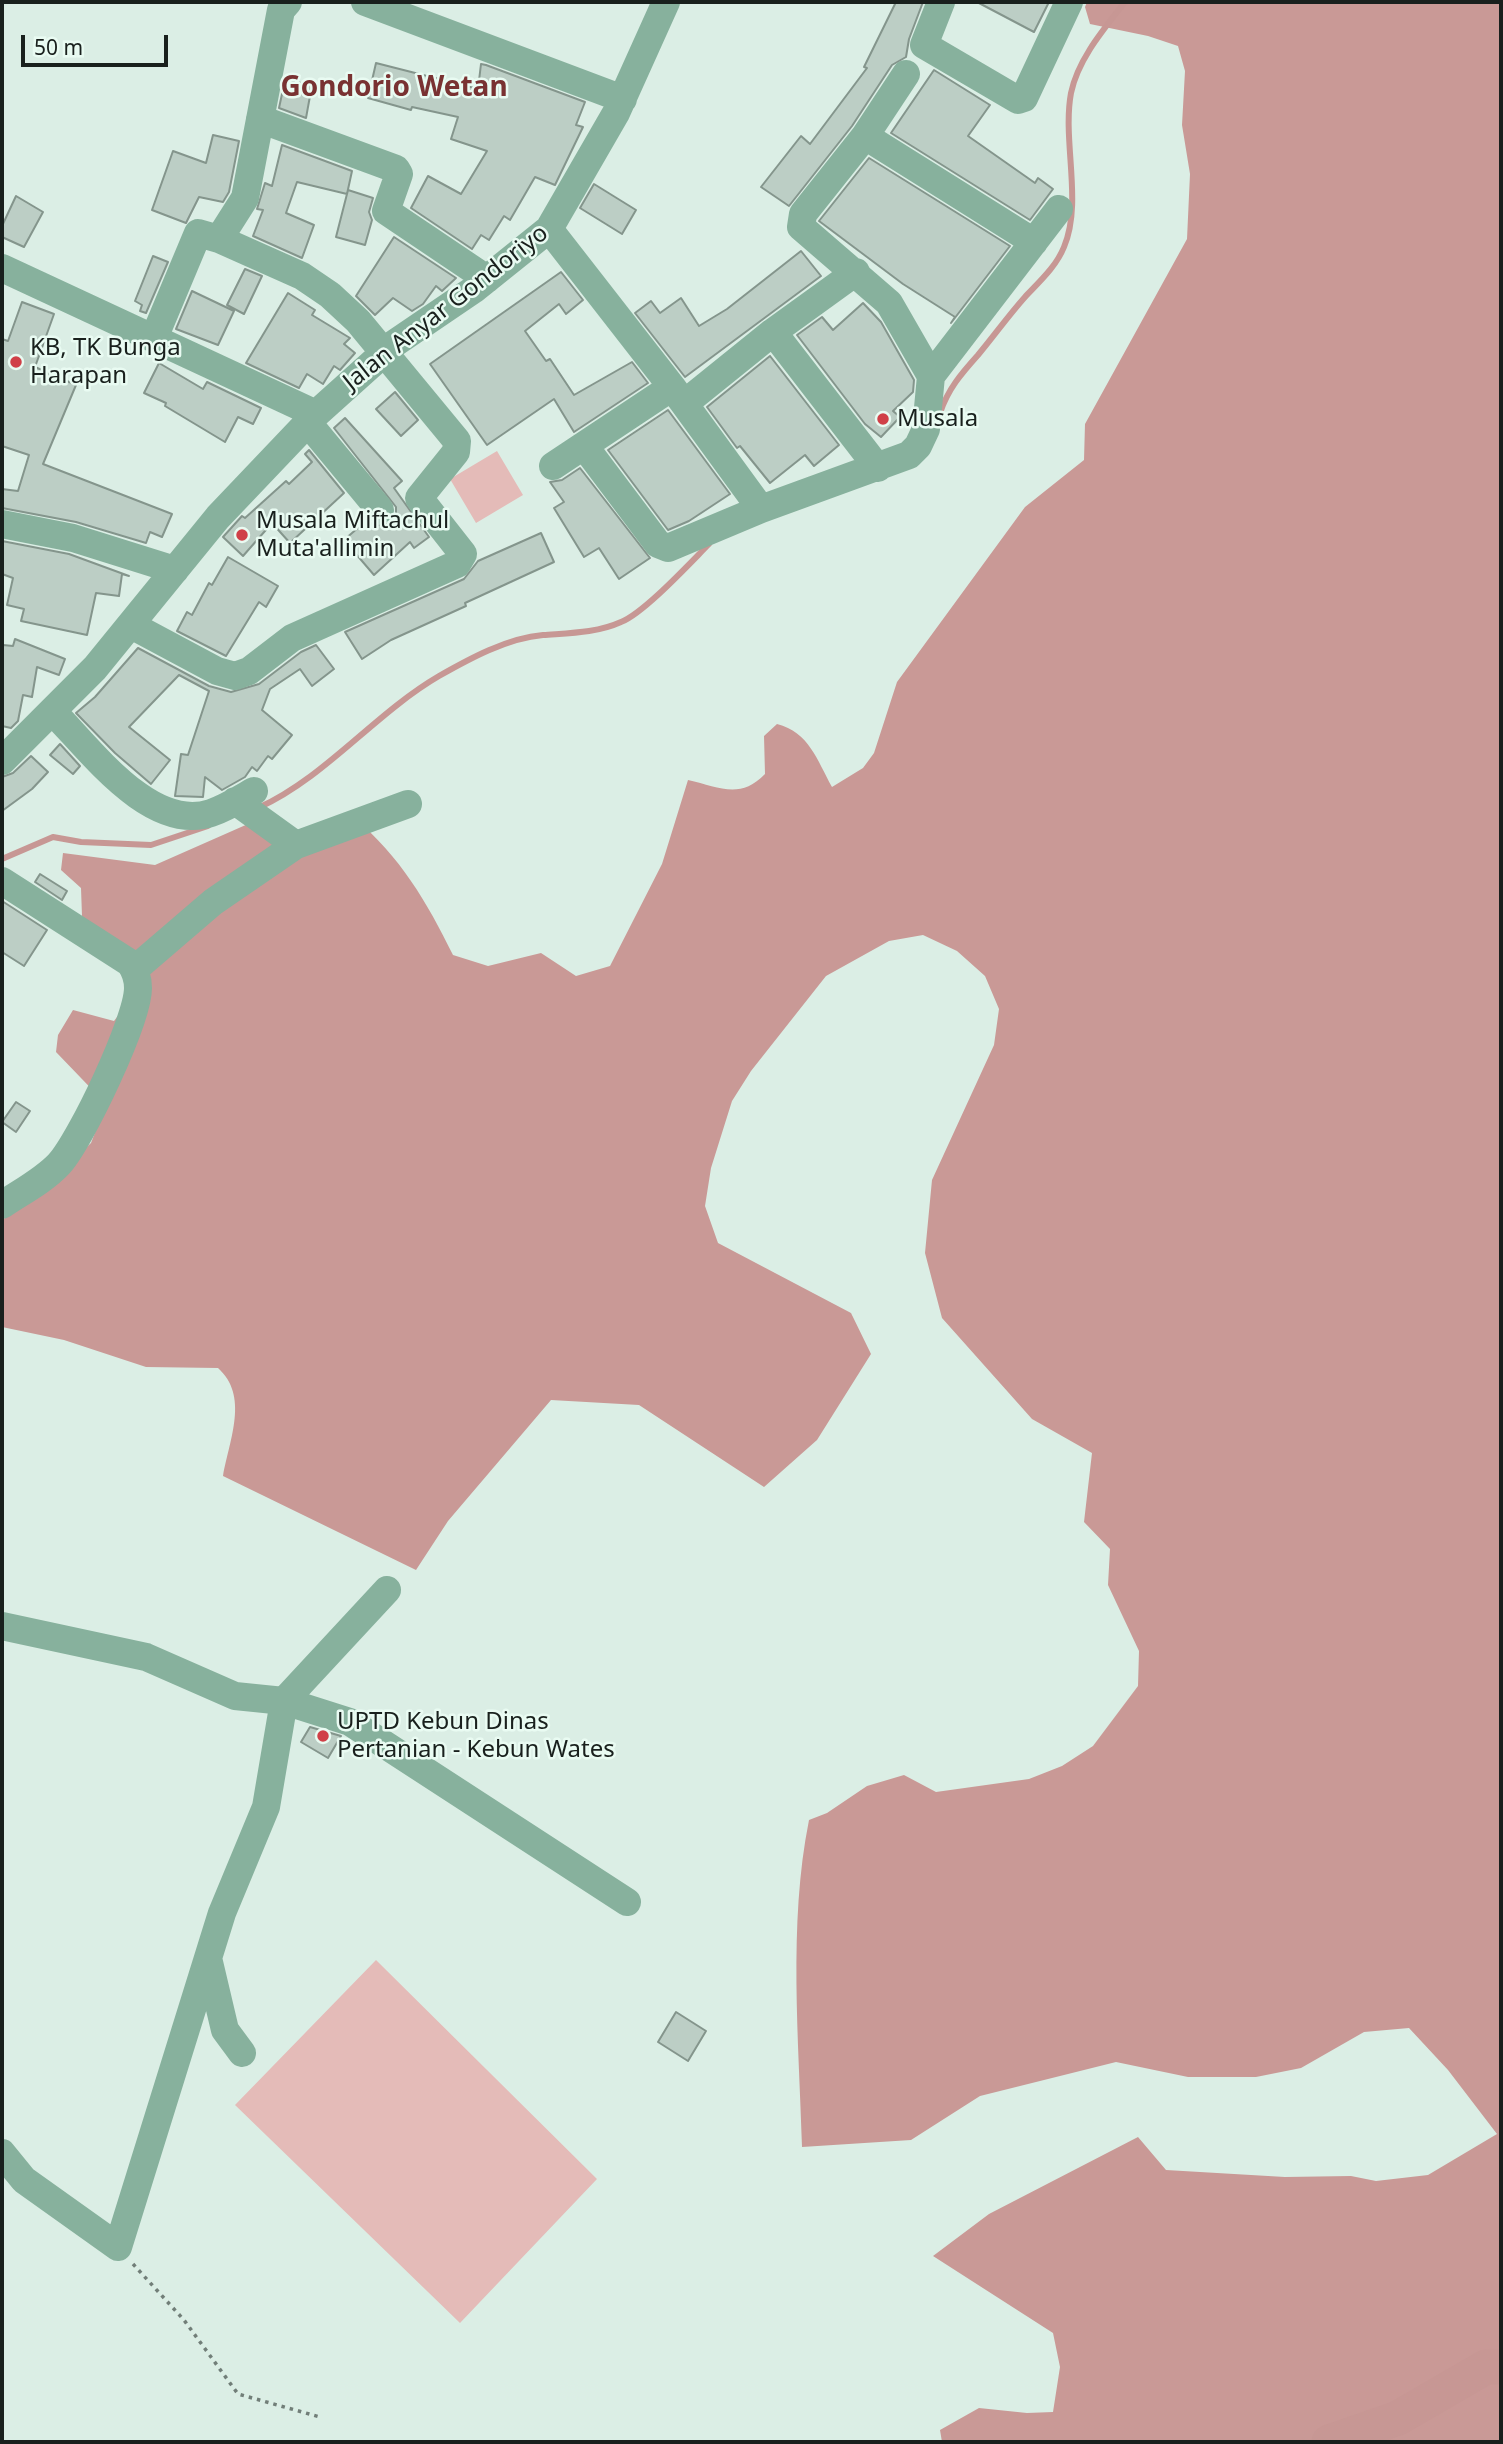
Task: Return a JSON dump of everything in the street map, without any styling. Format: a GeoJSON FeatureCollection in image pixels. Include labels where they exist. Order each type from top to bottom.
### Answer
{"type":"FeatureCollection","features":[{"type":"Feature","properties":{"kind":"street"},"geometry":{"type":"LineString","coordinates":[[219,239],[244,198],[281,10],[288,2]]}},
{"type":"Feature","properties":{"kind":"street"},"geometry":{"type":"LineString","coordinates":[[365,2],[623,99]]}},
{"type":"Feature","properties":{"kind":"street","name":"Jalan Anyar Gondoriyo"},"geometry":{"type":"LineString","coordinates":[[2,761],[95,668],[218,517],[312,418],[385,352],[487,279],[549,229],[623,99],[666,2]]}},
{"type":"Feature","properties":{"kind":"street"},"geometry":{"type":"LineString","coordinates":[[941,2],[924,45],[1014,100],[1021,100],[1069,2]]}},
{"type":"Feature","properties":{"kind":"street"},"geometry":{"type":"LineString","coordinates":[[906,75],[865,136],[801,220],[803,230],[856,272],[889,303],[931,376]]}},
{"type":"Feature","properties":{"kind":"street"},"geometry":{"type":"LineString","coordinates":[[260,119],[396,169],[399,174],[386,211],[487,279]]}},
{"type":"Feature","properties":{"kind":"street"},"geometry":{"type":"LineString","coordinates":[[865,136],[1034,242]]}},
{"type":"Feature","properties":{"kind":"street"},"geometry":{"type":"LineString","coordinates":[[585,447],[662,547],[675,546],[761,509],[909,455],[918,446],[926,429],[931,376],[1059,209]]}},
{"type":"Feature","properties":{"kind":"street"},"geometry":{"type":"LineString","coordinates":[[549,229],[679,395],[761,509]]}},
{"type":"Feature","properties":{"kind":"street"},"geometry":{"type":"LineString","coordinates":[[131,625],[217,671],[235,676],[249,671],[292,638],[461,560],[463,554],[419,498],[453,457],[457,441],[358,321],[302,276],[203,232],[195,237],[154,338]]}},
{"type":"Feature","properties":{"kind":"street"},"geometry":{"type":"LineString","coordinates":[[2,268],[154,338],[312,418],[380,510]]}},
{"type":"Feature","properties":{"kind":"street"},"geometry":{"type":"LineString","coordinates":[[553,466],[679,395],[774,332],[856,272]]}},
{"type":"Feature","properties":{"kind":"street"},"geometry":{"type":"LineString","coordinates":[[774,332],[878,468]]}},
{"type":"Feature","properties":{"kind":"street"},"geometry":{"type":"LineString","coordinates":[[2,524],[74,538],[175,570]]}},
{"type":"Feature","properties":{"kind":"street"},"geometry":{"type":"LineString","coordinates":[[52,711],[142,801],[178,815],[188,816],[210,814],[247,804],[296,845]]}},
{"type":"Feature","properties":{"kind":"street"},"geometry":{"type":"LineString","coordinates":[[135,969],[213,902],[296,845],[408,804]]}},
{"type":"Feature","properties":{"kind":"street"},"geometry":{"type":"LineString","coordinates":[[2,881],[123,958],[135,969],[138,988],[133,1014],[77,1138],[60,1163],[39,1181],[2,1205]]}},
{"type":"Feature","properties":{"kind":"street"},"geometry":{"type":"LineString","coordinates":[[2,2153],[24,2180],[118,2248],[222,1913],[266,1807],[284,1702],[387,1590]]}},
{"type":"Feature","properties":{"kind":"street"},"geometry":{"type":"LineString","coordinates":[[2,1626],[146,1657],[235,1696],[284,1702],[350,1721],[626,1902]]}},
{"type":"Feature","properties":{"kind":"street"},"geometry":{"type":"LineString","coordinates":[[208,1958],[225,2030],[242,2053]]}},
{"type":"Feature","properties":{"kind":"path"},"geometry":{"type":"LineString","coordinates":[[118,2248],[184,2320],[238,2394],[320,2417]]}},
{"type":"Feature","properties":{"kind":"shaded area"},"geometry":{"type":"Polygon","coordinates":[[[1087,2],[1501,2],[1501,2442],[942,2442],[940,2430],[979,2408],[1027,2413],[1053,2412],[1060,2367],[1053,2333],[933,2256],[989,2214],[1138,2137],[1166,2170],[1285,2177],[1351,2176],[1376,2181],[1428,2175],[1497,2134],[1448,2070],[1409,2028],[1364,2032],[1301,2068],[1256,2077],[1188,2077],[1116,2062],[980,2096],[911,2140],[802,2147],[796,1983],[799,1900],[809,1820],[827,1813],[867,1786],[904,1775],[936,1792],[1029,1779],[1062,1766],[1093,1746],[1138,1686],[1139,1651],[1108,1585],[1110,1549],[1084,1522],[1092,1453],[1032,1419],[942,1318],[925,1253],[932,1180],[994,1045],[999,1009],[985,976],[957,951],[923,935],[889,941],[826,976],[751,1071],[732,1101],[711,1168],[705,1206],[718,1243],[851,1313],[871,1354],[817,1440],[764,1487],[639,1405],[551,1400],[448,1521],[416,1570],[223,1476],[233,1433],[235,1404],[233,1391],[218,1368],[146,1367],[64,1340],[2,1327],[2,1220],[34,1198],[91,1143],[106,1104],[56,1052],[58,1035],[73,1010],[114,1021],[148,976],[82,916],[81,888],[61,870],[63,853],[155,865],[257,820],[286,840],[354,818],[399,864],[433,917],[453,955],[488,966],[541,953],[576,976],[610,966],[662,864],[688,780],[729,789],[747,787],[756,782],[765,774],[764,736],[777,724],[797,733],[805,740],[832,787],[863,768],[874,753],[897,682],[1025,507],[1084,460],[1085,424],[1187,239],[1190,174],[1182,125],[1185,71],[1178,46],[1148,36],[1090,24],[1085,7],[1087,2]]]}},
{"type":"Feature","properties":{"kind":"shaded area"},"geometry":{"type":"Polygon","coordinates":[[[497,451],[523,495],[476,523],[450,479],[497,451]]]}},
{"type":"Feature","properties":{"kind":"shaded area"},"geometry":{"type":"Polygon","coordinates":[[[376,1960],[597,2179],[460,2323],[235,2105],[376,1960]]]}},
{"type":"Feature","properties":{"kind":"building"},"geometry":{"type":"Polygon","coordinates":[[[896,2],[923,2],[909,39],[906,57],[892,65],[852,126],[789,206],[761,187],[801,136],[810,144],[867,68],[864,67],[896,2]]]}},
{"type":"Feature","properties":{"kind":"building"},"geometry":{"type":"Polygon","coordinates":[[[977,2],[1049,2],[1034,32],[977,2]]]}},
{"type":"Feature","properties":{"kind":"building"},"geometry":{"type":"Polygon","coordinates":[[[376,63],[478,89],[481,64],[486,65],[585,102],[576,125],[583,127],[555,185],[535,177],[510,220],[504,216],[489,240],[481,235],[472,249],[411,208],[428,176],[461,194],[487,151],[451,139],[458,117],[412,107],[411,110],[368,98],[376,63]]]}},
{"type":"Feature","properties":{"kind":"building"},"geometry":{"type":"Polygon","coordinates":[[[934,70],[990,105],[968,136],[1035,183],[1038,178],[1053,189],[1030,220],[891,133],[934,70]]]}},
{"type":"Feature","properties":{"kind":"building"},"geometry":{"type":"Polygon","coordinates":[[[285,80],[312,85],[306,118],[279,108],[285,80]]]}},
{"type":"Feature","properties":{"kind":"building"},"geometry":{"type":"Polygon","coordinates":[[[213,135],[239,141],[229,192],[223,202],[199,197],[186,223],[152,210],[173,151],[206,163],[213,135]]]}},
{"type":"Feature","properties":{"kind":"building"},"geometry":{"type":"Polygon","coordinates":[[[282,145],[352,171],[347,194],[297,182],[286,213],[314,225],[302,258],[253,236],[263,210],[257,209],[265,183],[272,186],[282,145]]]}},
{"type":"Feature","properties":{"kind":"building"},"geometry":{"type":"Polygon","coordinates":[[[869,158],[1010,246],[951,323],[955,317],[903,284],[819,221],[869,158]]]}},
{"type":"Feature","properties":{"kind":"building"},"geometry":{"type":"Polygon","coordinates":[[[594,184],[636,210],[622,234],[580,208],[594,184]]]}},
{"type":"Feature","properties":{"kind":"building"},"geometry":{"type":"Polygon","coordinates":[[[348,190],[373,198],[369,212],[372,220],[365,245],[336,237],[348,190]]]}},
{"type":"Feature","properties":{"kind":"building"},"geometry":{"type":"Polygon","coordinates":[[[16,196],[43,212],[24,247],[2,237],[2,226],[16,196]]]}},
{"type":"Feature","properties":{"kind":"building"},"geometry":{"type":"Polygon","coordinates":[[[394,237],[456,278],[442,291],[436,286],[423,304],[412,311],[393,298],[375,315],[356,296],[394,237]]]}},
{"type":"Feature","properties":{"kind":"building"},"geometry":{"type":"Polygon","coordinates":[[[801,251],[821,276],[685,377],[635,313],[651,301],[660,313],[681,298],[699,326],[727,309],[801,251]]]}},
{"type":"Feature","properties":{"kind":"building"},"geometry":{"type":"Polygon","coordinates":[[[153,256],[168,262],[146,313],[140,311],[142,305],[135,301],[153,256]]]}},
{"type":"Feature","properties":{"kind":"building"},"geometry":{"type":"Polygon","coordinates":[[[245,269],[262,276],[244,314],[227,305],[245,269]]]}},
{"type":"Feature","properties":{"kind":"building"},"geometry":{"type":"Polygon","coordinates":[[[561,272],[583,300],[566,314],[559,304],[525,331],[546,361],[550,359],[574,395],[632,362],[648,383],[574,432],[554,399],[487,445],[430,364],[561,272]]]}},
{"type":"Feature","properties":{"kind":"building"},"geometry":{"type":"Polygon","coordinates":[[[192,291],[234,311],[218,345],[176,329],[192,291]]]}},
{"type":"Feature","properties":{"kind":"building"},"geometry":{"type":"Polygon","coordinates":[[[288,293],[315,310],[312,315],[350,338],[344,344],[355,353],[340,370],[334,366],[323,384],[307,374],[299,388],[246,363],[288,293]]]}},
{"type":"Feature","properties":{"kind":"building"},"geometry":{"type":"Polygon","coordinates":[[[22,302],[54,314],[35,367],[76,385],[43,464],[172,514],[162,537],[150,532],[146,543],[76,522],[2,508],[2,489],[18,491],[29,455],[2,446],[2,339],[8,341],[22,302]]]}},
{"type":"Feature","properties":{"kind":"building"},"geometry":{"type":"Polygon","coordinates":[[[863,303],[881,322],[914,380],[913,392],[893,411],[900,417],[881,437],[865,424],[797,335],[822,317],[833,330],[863,303]]]}},
{"type":"Feature","properties":{"kind":"building"},"geometry":{"type":"Polygon","coordinates":[[[770,356],[839,445],[814,466],[805,455],[770,483],[740,446],[737,448],[707,407],[770,356]]]}},
{"type":"Feature","properties":{"kind":"building"},"geometry":{"type":"Polygon","coordinates":[[[159,363],[203,389],[207,382],[261,408],[253,424],[238,417],[225,442],[165,406],[166,403],[144,393],[159,363]]]}},
{"type":"Feature","properties":{"kind":"building"},"geometry":{"type":"Polygon","coordinates":[[[395,392],[418,420],[401,436],[376,409],[395,392]]]}},
{"type":"Feature","properties":{"kind":"building"},"geometry":{"type":"Polygon","coordinates":[[[668,410],[730,494],[689,521],[668,530],[608,450],[668,410]]]}},
{"type":"Feature","properties":{"kind":"building"},"geometry":{"type":"Polygon","coordinates":[[[345,418],[402,481],[394,488],[429,537],[414,548],[410,542],[374,575],[344,540],[367,520],[375,526],[390,523],[396,515],[396,507],[334,428],[345,418]]]}},
{"type":"Feature","properties":{"kind":"building"},"geometry":{"type":"Polygon","coordinates":[[[309,450],[344,493],[290,543],[272,523],[243,556],[223,537],[242,516],[245,518],[286,481],[289,484],[312,462],[305,454],[309,450]]]}},
{"type":"Feature","properties":{"kind":"building"},"geometry":{"type":"Polygon","coordinates":[[[580,468],[650,558],[619,579],[599,548],[584,557],[554,508],[564,502],[550,482],[562,480],[580,468]]]}},
{"type":"Feature","properties":{"kind":"building"},"geometry":{"type":"Polygon","coordinates":[[[541,533],[554,562],[391,640],[362,659],[345,632],[464,579],[478,561],[541,533]]]}},
{"type":"Feature","properties":{"kind":"building"},"geometry":{"type":"Polygon","coordinates":[[[2,541],[69,554],[129,576],[122,574],[119,596],[96,593],[87,635],[21,621],[24,609],[7,605],[13,578],[2,574],[2,541]]]}},
{"type":"Feature","properties":{"kind":"building"},"geometry":{"type":"Polygon","coordinates":[[[228,557],[278,586],[266,607],[259,602],[226,656],[177,631],[187,612],[192,615],[209,583],[212,585],[228,557]]]}},
{"type":"Feature","properties":{"kind":"building"},"geometry":{"type":"Polygon","coordinates":[[[15,639],[65,659],[59,675],[37,667],[32,697],[23,695],[18,721],[11,728],[2,726],[2,654],[3,645],[13,646],[15,639]]]}},
{"type":"Feature","properties":{"kind":"building"},"geometry":{"type":"Polygon","coordinates":[[[316,645],[334,669],[312,686],[300,669],[270,689],[262,710],[292,735],[272,759],[268,756],[257,771],[252,767],[245,777],[222,790],[205,777],[203,797],[175,796],[181,754],[188,755],[209,691],[179,675],[129,727],[170,760],[151,784],[115,753],[76,713],[95,697],[138,648],[209,686],[231,692],[259,684],[301,652],[316,645]]]}},
{"type":"Feature","properties":{"kind":"building"},"geometry":{"type":"Polygon","coordinates":[[[60,744],[80,766],[73,774],[50,755],[60,744]]]}},
{"type":"Feature","properties":{"kind":"building"},"geometry":{"type":"Polygon","coordinates":[[[31,756],[48,772],[32,789],[2,811],[2,777],[13,773],[31,756]]]}},
{"type":"Feature","properties":{"kind":"building"},"geometry":{"type":"Polygon","coordinates":[[[40,874],[67,891],[62,900],[35,882],[40,874]]]}},
{"type":"Feature","properties":{"kind":"building"},"geometry":{"type":"Polygon","coordinates":[[[2,901],[47,930],[24,966],[2,952],[2,901]]]}},
{"type":"Feature","properties":{"kind":"building"},"geometry":{"type":"Polygon","coordinates":[[[16,1102],[30,1111],[16,1132],[2,1122],[16,1102]]]}},
{"type":"Feature","properties":{"kind":"building","name":"UPTD Kebun Dinas Pertanian - Kebun Wates"},"geometry":{"type":"Polygon","coordinates":[[[310,1727],[341,1736],[328,1758],[301,1742],[310,1727]]]}},
{"type":"Feature","properties":{"kind":"building"},"geometry":{"type":"Polygon","coordinates":[[[676,2012],[706,2031],[688,2061],[658,2042],[676,2012]]]}},
{"type":"Feature","properties":{"kind":"waterway"},"geometry":{"type":"LineString","coordinates":[[940,413],[961,375],[1061,254],[1072,211],[1069,112],[1074,80],[1086,56],[1125,2]]}},
{"type":"Feature","properties":{"kind":"waterway"},"geometry":{"type":"LineString","coordinates":[[258,808],[306,780],[415,691],[463,663],[516,640],[593,630],[612,626],[631,617],[709,544]]}},
{"type":"Feature","properties":{"kind":"waterway"},"geometry":{"type":"LineString","coordinates":[[2,859],[53,837],[81,842],[151,845],[208,826]]}},
{"type":"Feature","properties":{"kind":"waterway"},"geometry":{"type":"LineString","coordinates":[[1329,2442],[1398,2418],[1486,2367],[1501,2367]]}},
{"type":"Feature","properties":{"kind":"place","name":"KB, TK Bunga Harapan"},"geometry":{"type":"Point","coordinates":[16,362]}},
{"type":"Feature","properties":{"kind":"place","name":"Musala"},"geometry":{"type":"Point","coordinates":[883,419]}},
{"type":"Feature","properties":{"kind":"place","name":"Musala Miftachul Muta'allimin"},"geometry":{"type":"Point","coordinates":[242,535]}},
{"type":"Feature","properties":{"kind":"place","name":"UPTD Kebun Dinas Pertanian - Kebun Wates"},"geometry":{"type":"Point","coordinates":[323,1736]}},
{"type":"Feature","properties":{"kind":"district","name":"Gondorio Wetan"},"geometry":{"type":"Point","coordinates":[394,88]}}]}
